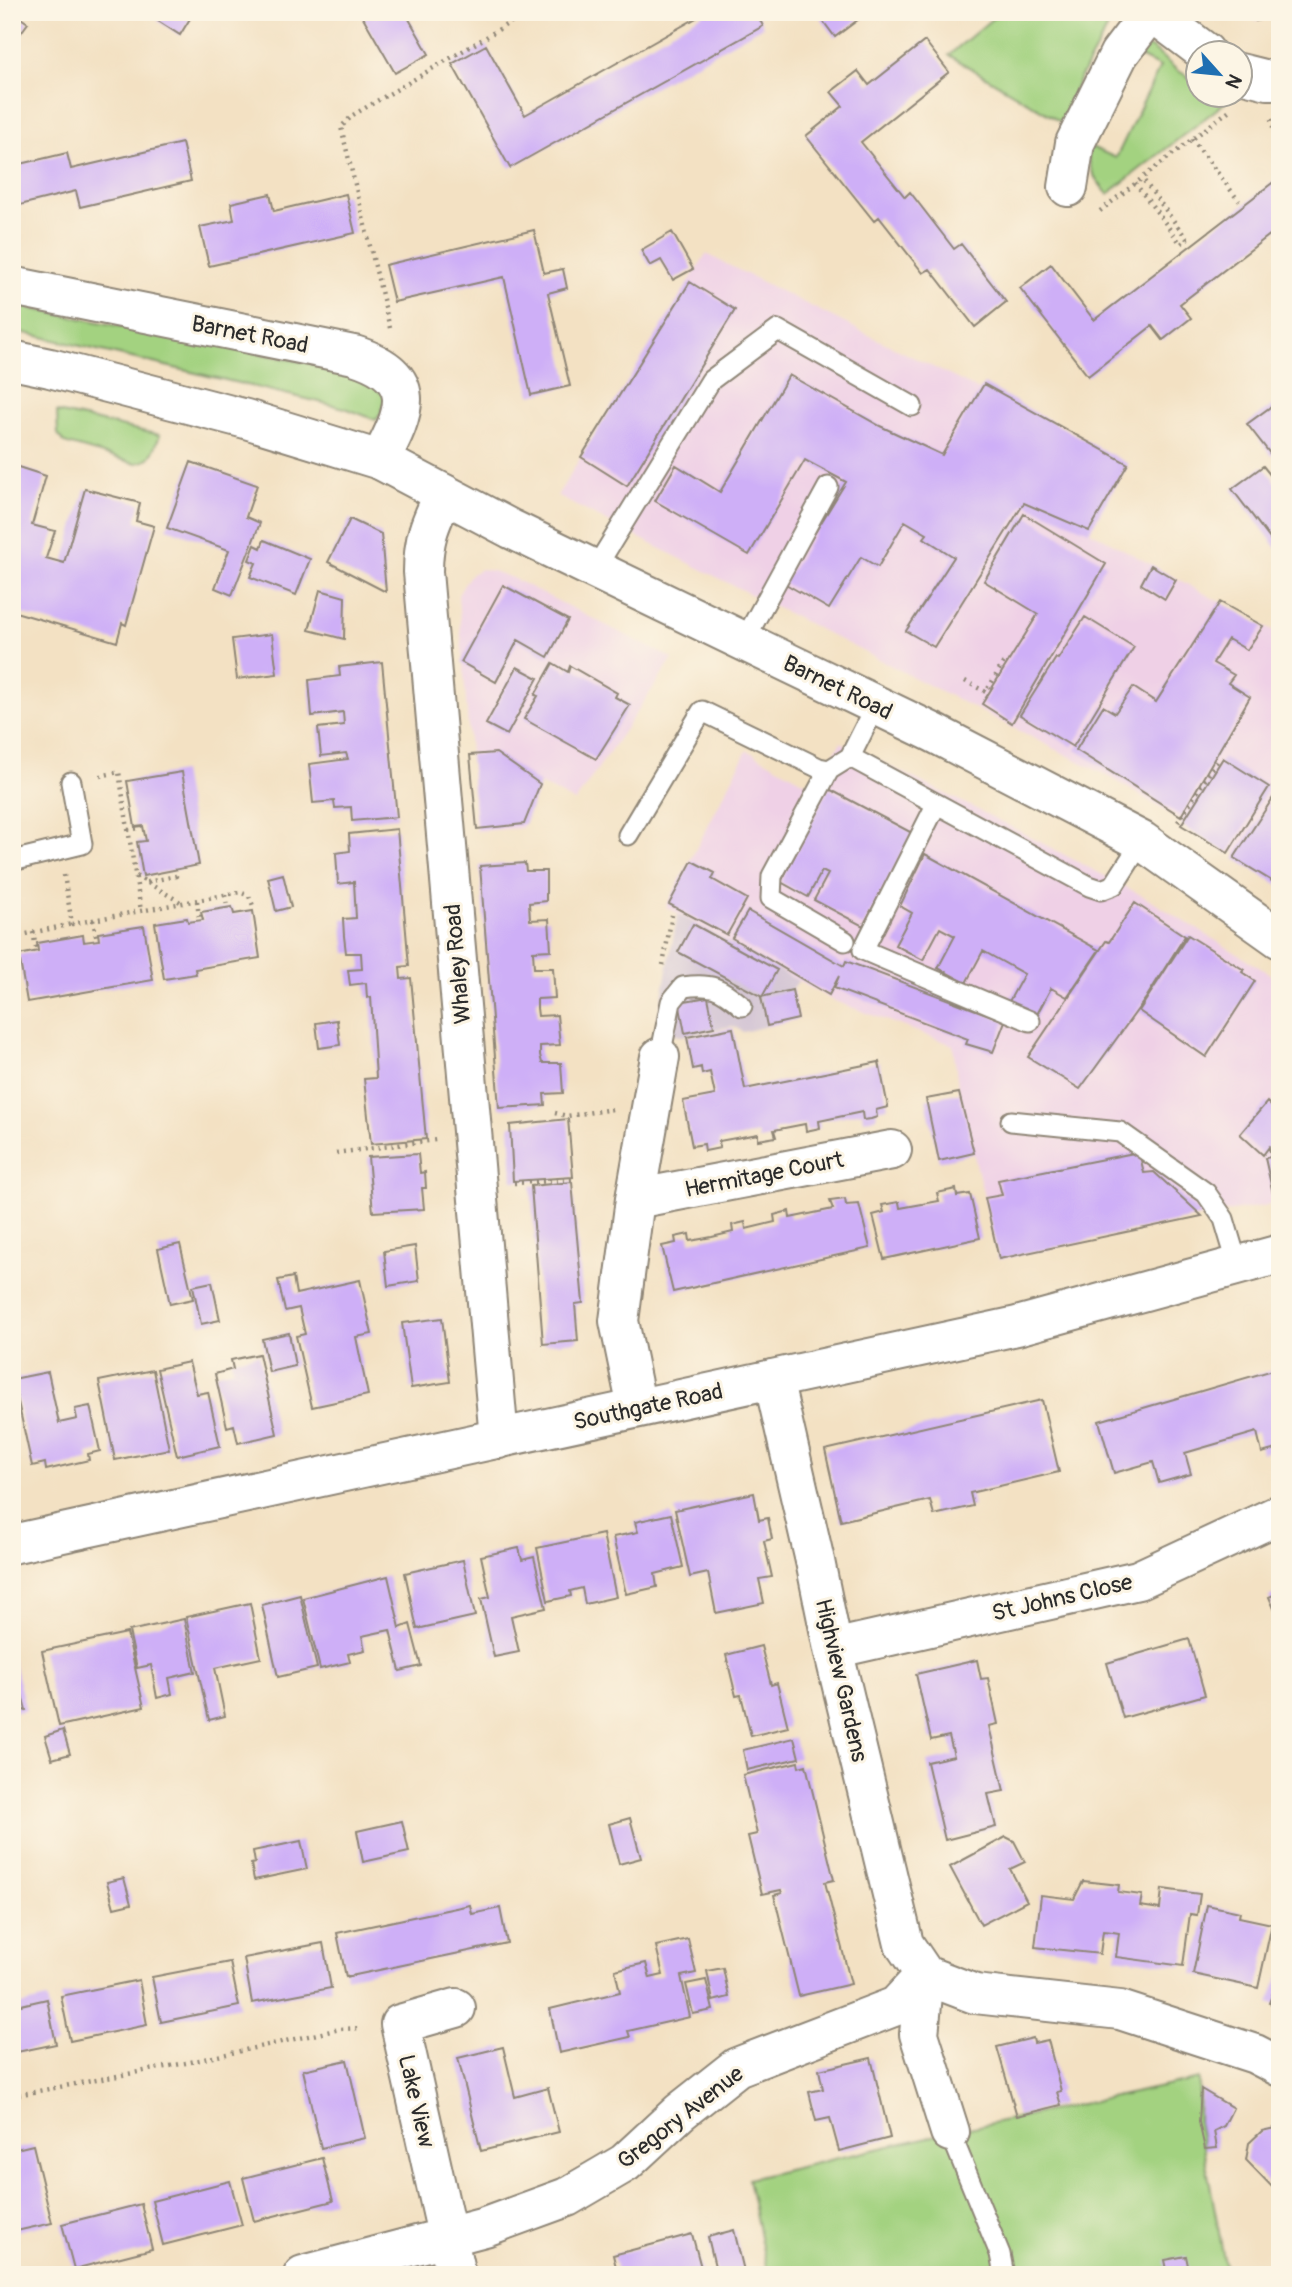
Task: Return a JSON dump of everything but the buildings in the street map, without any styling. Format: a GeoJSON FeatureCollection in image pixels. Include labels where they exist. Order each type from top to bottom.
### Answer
{"type":"FeatureCollection","features":[{"type":"Feature","properties":{"kind":"street"},"geometry":{"type":"LineString","coordinates":[[1068,187],[1075,143],[1119,54],[1152,12],[1186,38]]}},
{"type":"Feature","properties":{"kind":"street","name":"Barnet Road"},"geometry":{"type":"LineString","coordinates":[[12,286],[354,355],[379,364]]}},
{"type":"Feature","properties":{"kind":"street","name":"Barnet Road"},"geometry":{"type":"LineString","coordinates":[[12,360],[246,419],[380,460],[594,569],[876,705],[1150,847],[1280,939]]}},
{"type":"Feature","properties":{"kind":"street"},"geometry":{"type":"LineString","coordinates":[[379,364],[399,384],[403,398],[402,414],[380,460]]}},
{"type":"Feature","properties":{"kind":"street","name":"Whaley Road"},"geometry":{"type":"LineString","coordinates":[[444,494],[430,523],[423,547],[423,572],[499,1439]]}},
{"type":"Feature","properties":{"kind":"street"},"geometry":{"type":"LineString","coordinates":[[637,1408],[619,1321],[635,1199],[660,1057]]}},
{"type":"Feature","properties":{"kind":"street","name":"Hermitage Court"},"geometry":{"type":"LineString","coordinates":[[635,1199],[892,1150]]}},
{"type":"Feature","properties":{"kind":"street","name":"Southgate Road"},"geometry":{"type":"LineString","coordinates":[[12,1544],[1034,1322],[1280,1254]]}},
{"type":"Feature","properties":{"kind":"street","name":"Highview Gardens"},"geometry":{"type":"LineString","coordinates":[[773,1379],[833,1649],[904,1944],[925,1975]]}},
{"type":"Feature","properties":{"kind":"street","name":"St Johns Close"},"geometry":{"type":"LineString","coordinates":[[833,1649],[1138,1580],[1280,1514]]}},
{"type":"Feature","properties":{"kind":"street"},"geometry":{"type":"LineString","coordinates":[[950,2132],[919,2034],[925,1975],[975,1994],[1119,2010],[1255,2054],[1280,2067]]}},
{"type":"Feature","properties":{"kind":"street","name":"Gregory Avenue"},"geometry":{"type":"LineString","coordinates":[[303,2275],[485,2227],[568,2197],[625,2163],[680,2112],[737,2067],[896,2006],[925,1975]]}},
{"type":"Feature","properties":{"kind":"street","name":"Lake View"},"geometry":{"type":"LineString","coordinates":[[449,2235],[400,2024],[456,2008]]}},
{"type":"Feature","properties":{"kind":"street"},"geometry":{"type":"LineString","coordinates":[[449,2235],[456,2275]]}},
{"type":"Feature","properties":{"kind":"lane"},"geometry":{"type":"LineString","coordinates":[[594,569],[711,380],[778,330],[912,406]]}},
{"type":"Feature","properties":{"kind":"lane"},"geometry":{"type":"LineString","coordinates":[[744,641],[828,487]]}},
{"type":"Feature","properties":{"kind":"lane"},"geometry":{"type":"LineString","coordinates":[[845,940],[771,898],[772,876],[829,770],[849,757],[876,705]]}},
{"type":"Feature","properties":{"kind":"lane"},"geometry":{"type":"LineString","coordinates":[[628,835],[702,711],[819,768],[829,770]]}},
{"type":"Feature","properties":{"kind":"lane"},"geometry":{"type":"LineString","coordinates":[[849,757],[1101,890],[1114,885],[1150,847]]}},
{"type":"Feature","properties":{"kind":"lane"},"geometry":{"type":"LineString","coordinates":[[12,861],[82,844],[71,782]]}},
{"type":"Feature","properties":{"kind":"lane"},"geometry":{"type":"LineString","coordinates":[[936,805],[863,950],[1030,1021]]}},
{"type":"Feature","properties":{"kind":"lane"},"geometry":{"type":"LineString","coordinates":[[660,1057],[671,1002],[683,987],[705,984],[729,995],[742,1006]]}},
{"type":"Feature","properties":{"kind":"lane"},"geometry":{"type":"LineString","coordinates":[[1011,1121],[1120,1132],[1206,1193],[1224,1219],[1238,1266]]}},
{"type":"Feature","properties":{"kind":"lane"},"geometry":{"type":"LineString","coordinates":[[950,2132],[1000,2254],[1004,2275]]}},
{"type":"Feature","properties":{"kind":"path"},"geometry":{"type":"LineString","coordinates":[[379,364],[392,335],[341,127],[353,115],[478,42],[514,20],[522,12]]}},
{"type":"Feature","properties":{"kind":"path"},"geometry":{"type":"LineString","coordinates":[[1100,211],[1192,139],[1262,78]]}},
{"type":"Feature","properties":{"kind":"path"},"geometry":{"type":"LineString","coordinates":[[1192,139],[1239,201]]}},
{"type":"Feature","properties":{"kind":"path"},"geometry":{"type":"LineString","coordinates":[[1135,183],[1181,244],[1187,239],[1142,178]]}},
{"type":"Feature","properties":{"kind":"path"},"geometry":{"type":"LineString","coordinates":[[965,681],[986,692],[1006,660],[1009,662]]}},
{"type":"Feature","properties":{"kind":"path"},"geometry":{"type":"LineString","coordinates":[[1150,847],[1219,758]]}},
{"type":"Feature","properties":{"kind":"path"},"geometry":{"type":"LineString","coordinates":[[71,782],[119,772],[141,911]]}},
{"type":"Feature","properties":{"kind":"path"},"geometry":{"type":"LineString","coordinates":[[128,830],[140,828]]}},
{"type":"Feature","properties":{"kind":"path"},"geometry":{"type":"LineString","coordinates":[[60,848],[74,924],[78,932]]}},
{"type":"Feature","properties":{"kind":"path"},"geometry":{"type":"LineString","coordinates":[[146,882],[176,876],[175,872]]}},
{"type":"Feature","properties":{"kind":"path"},"geometry":{"type":"LineString","coordinates":[[135,876],[182,903]]}},
{"type":"Feature","properties":{"kind":"path"},"geometry":{"type":"LineString","coordinates":[[13,937],[225,895],[244,893],[252,900],[254,908]]}},
{"type":"Feature","properties":{"kind":"path"},"geometry":{"type":"LineString","coordinates":[[225,895],[227,906]]}},
{"type":"Feature","properties":{"kind":"path"},"geometry":{"type":"LineString","coordinates":[[197,900],[199,917]]}},
{"type":"Feature","properties":{"kind":"path"},"geometry":{"type":"LineString","coordinates":[[93,920],[96,936]]}},
{"type":"Feature","properties":{"kind":"path"},"geometry":{"type":"LineString","coordinates":[[33,932],[36,948]]}},
{"type":"Feature","properties":{"kind":"path"},"geometry":{"type":"LineString","coordinates":[[336,1153],[471,1136]]}},
{"type":"Feature","properties":{"kind":"path"},"geometry":{"type":"LineString","coordinates":[[476,1185],[572,1180]]}},
{"type":"Feature","properties":{"kind":"path"},"geometry":{"type":"LineString","coordinates":[[12,2096],[186,2063],[340,2029]]}},
{"type":"Feature","properties":{"kind":"shaded area"},"geometry":{"type":"Polygon","coordinates":[[[706,254],[979,390],[984,384],[1128,464],[1090,531],[1280,635],[1280,881],[1108,776],[557,496],[706,254]]]}},
{"type":"Feature","properties":{"kind":"shaded area"},"geometry":{"type":"Polygon","coordinates":[[[481,569],[512,578],[673,659],[575,802],[540,784],[522,828],[476,831],[458,595],[470,575],[481,569]]]}},
{"type":"Feature","properties":{"kind":"shaded area"},"geometry":{"type":"Polygon","coordinates":[[[841,742],[1143,896],[1267,972],[1280,983],[1280,1203],[1202,1216],[999,1259],[959,1093],[953,1045],[832,1000],[666,907],[747,750],[814,787],[841,742]]]}},
{"type":"Feature","properties":{"kind":"shaded area"},"geometry":{"type":"Polygon","coordinates":[[[678,914],[798,981],[792,990],[761,997],[767,1026],[743,1032],[733,1026],[682,1036],[655,1032],[678,914]]]}},
{"type":"Feature","properties":{"kind":"green space"},"geometry":{"type":"Polygon","coordinates":[[[1000,12],[1111,12],[1108,27],[1077,84],[1061,122],[949,55],[1000,12]]]}},
{"type":"Feature","properties":{"kind":"green space"},"geometry":{"type":"Polygon","coordinates":[[[1145,46],[1153,49],[1184,74],[1184,108],[1218,108],[1108,194],[1092,172],[1087,145],[1116,158],[1160,67],[1132,53],[1145,46]]]}},
{"type":"Feature","properties":{"kind":"green space"},"geometry":{"type":"Polygon","coordinates":[[[12,305],[360,373],[386,395],[381,414],[376,420],[345,408],[12,330],[12,305]]]}},
{"type":"Feature","properties":{"kind":"green space"},"geometry":{"type":"Polygon","coordinates":[[[57,412],[160,435],[149,458],[134,463],[64,443],[58,434],[57,412]]]}},
{"type":"Feature","properties":{"kind":"green space"},"geometry":{"type":"Polygon","coordinates":[[[1199,2079],[1198,2120],[1227,2275],[768,2275],[748,2179],[950,2132],[1199,2079]]]}}]}
